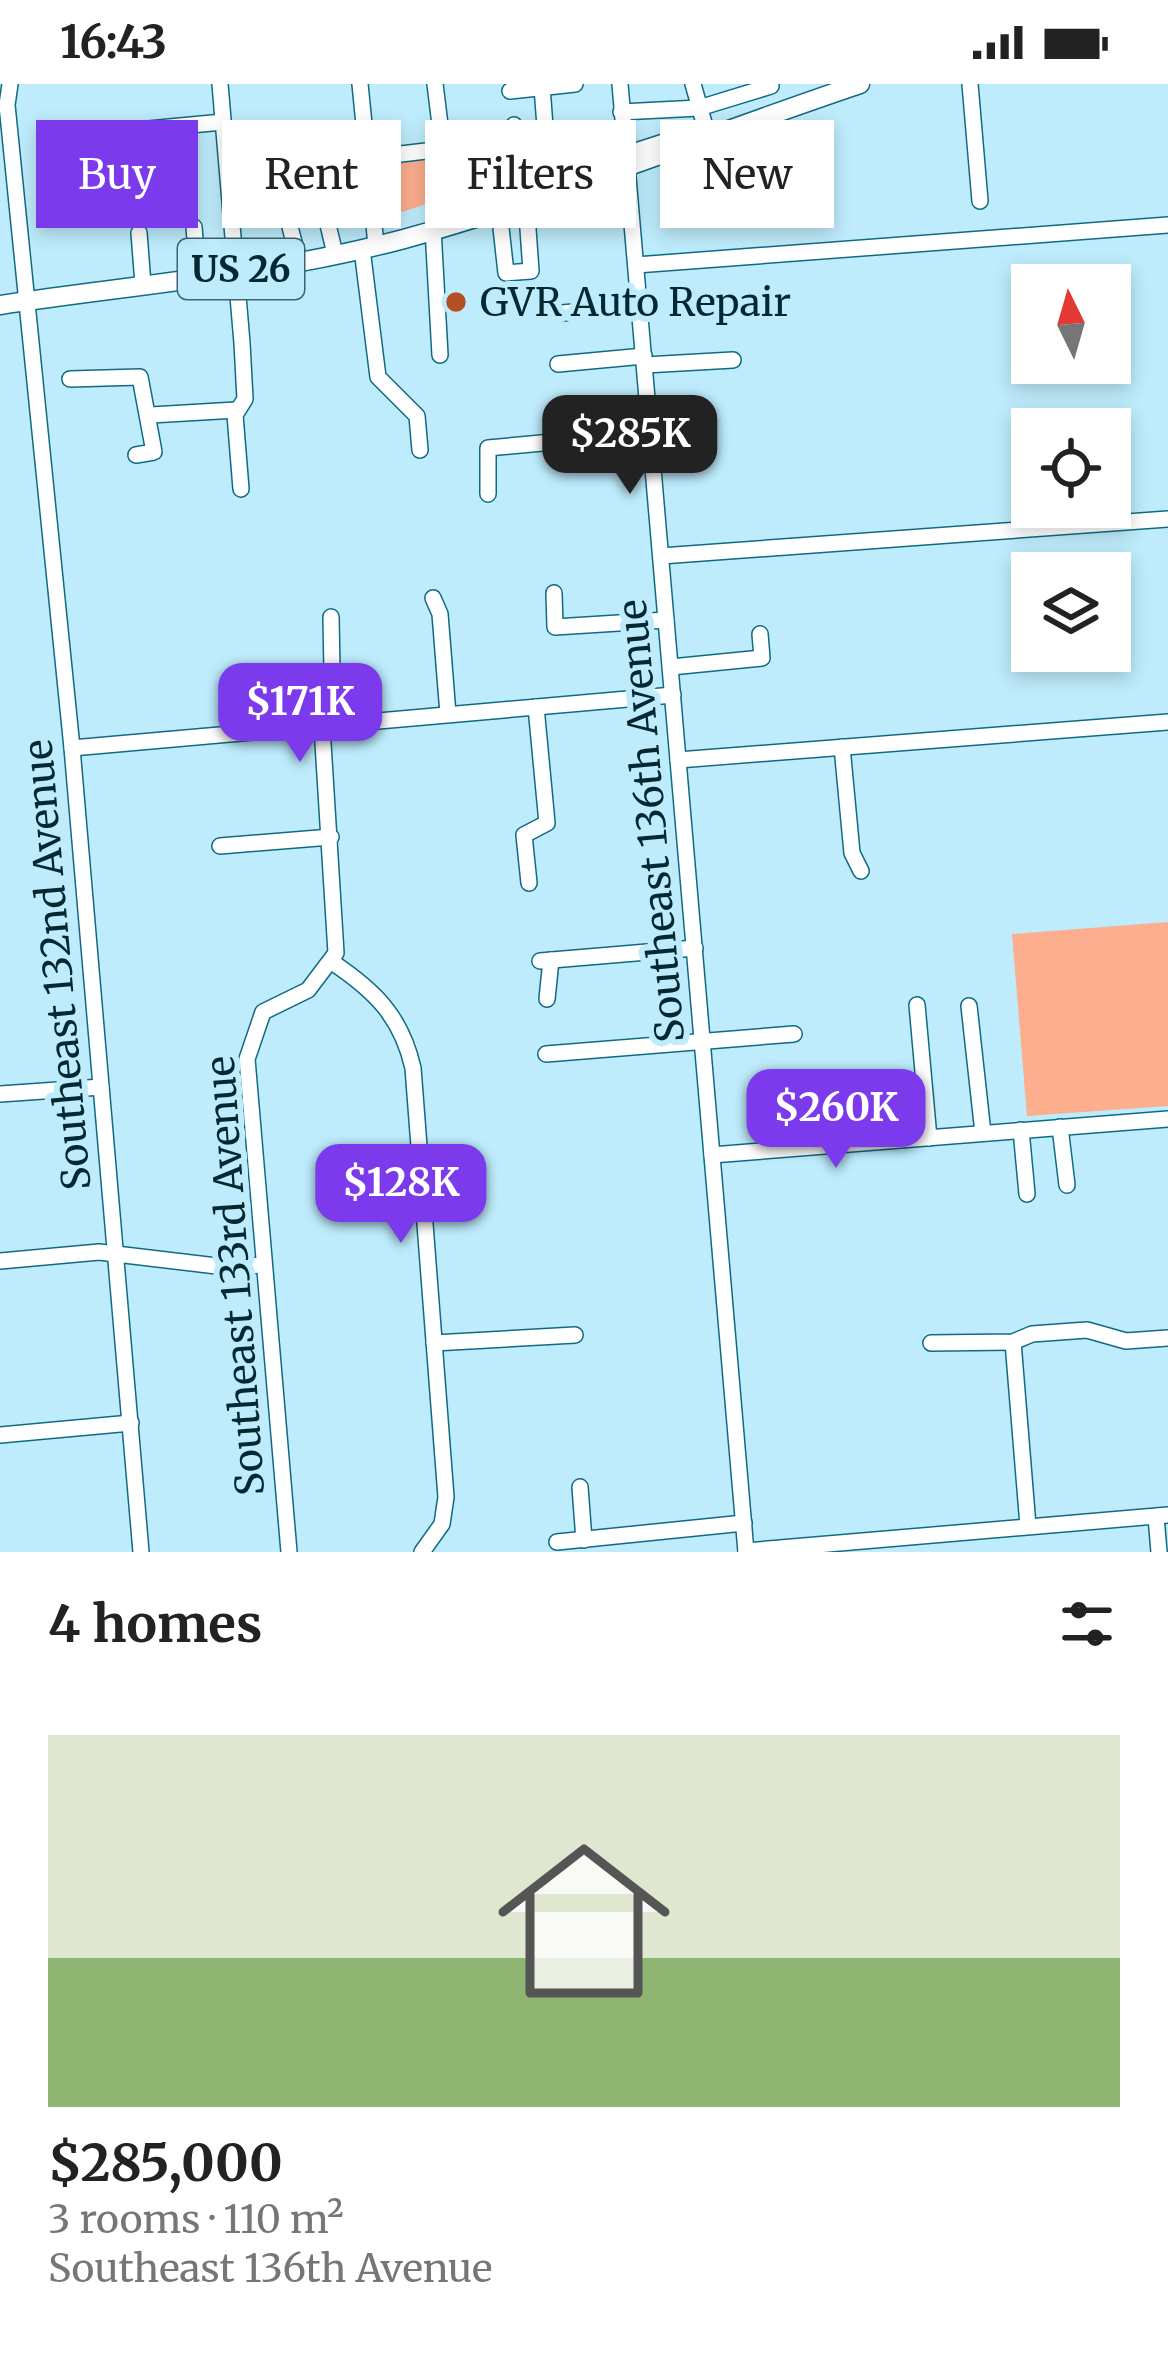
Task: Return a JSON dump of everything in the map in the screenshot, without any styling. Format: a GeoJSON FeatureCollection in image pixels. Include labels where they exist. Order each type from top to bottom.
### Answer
{"type":"FeatureCollection","features":[{"type":"Feature","properties":{"kind":"main road","name":"US 26"},"geometry":{"type":"LineString","coordinates":[[753,120],[860,84]]}},
{"type":"Feature","properties":{"kind":"main road","name":"US 26"},"geometry":{"type":"LineString","coordinates":[[0,305],[298,261],[436,228]]}},
{"type":"Feature","properties":{"kind":"street","name":"Southeast 132nd Avenue"},"geometry":{"type":"LineString","coordinates":[[10,84],[7,105],[23,287],[30,300],[72,748],[141,1552]]}},
{"type":"Feature","properties":{"kind":"street"},"geometry":{"type":"LineString","coordinates":[[220,84],[223,120]]}},
{"type":"Feature","properties":{"kind":"street"},"geometry":{"type":"LineString","coordinates":[[360,84],[364,120]]}},
{"type":"Feature","properties":{"kind":"street"},"geometry":{"type":"LineString","coordinates":[[401,154],[443,149],[435,84]]}},
{"type":"Feature","properties":{"kind":"street"},"geometry":{"type":"LineString","coordinates":[[510,91],[575,84]]}},
{"type":"Feature","properties":{"kind":"street","name":"Southeast 136th Avenue"},"geometry":{"type":"LineString","coordinates":[[620,84],[622,120]]}},
{"type":"Feature","properties":{"kind":"street"},"geometry":{"type":"LineString","coordinates":[[694,84],[704,120]]}},
{"type":"Feature","properties":{"kind":"street"},"geometry":{"type":"LineString","coordinates":[[970,84],[980,201]]}},
{"type":"Feature","properties":{"kind":"street"},"geometry":{"type":"LineString","coordinates":[[621,112],[699,108],[771,85],[775,112]]}},
{"type":"Feature","properties":{"kind":"street"},"geometry":{"type":"LineString","coordinates":[[542,87],[546,120]]}},
{"type":"Feature","properties":{"kind":"street"},"geometry":{"type":"LineString","coordinates":[[636,265],[1168,225]]}},
{"type":"Feature","properties":{"kind":"street"},"geometry":{"type":"LineString","coordinates":[[194,228],[198,276]]}},
{"type":"Feature","properties":{"kind":"street"},"geometry":{"type":"LineString","coordinates":[[151,415],[236,410],[245,400],[232,228]]}},
{"type":"Feature","properties":{"kind":"street"},"geometry":{"type":"LineString","coordinates":[[290,228],[298,261]]}},
{"type":"Feature","properties":{"kind":"street"},"geometry":{"type":"LineString","coordinates":[[329,228],[335,254]]}},
{"type":"Feature","properties":{"kind":"street"},"geometry":{"type":"LineString","coordinates":[[369,228],[378,376],[417,416],[420,450]]}},
{"type":"Feature","properties":{"kind":"street"},"geometry":{"type":"LineString","coordinates":[[501,228],[506,274],[531,271],[528,228]]}},
{"type":"Feature","properties":{"kind":"street","name":"Southeast 136th Avenue"},"geometry":{"type":"LineString","coordinates":[[632,228],[746,1551]]}},
{"type":"Feature","properties":{"kind":"street"},"geometry":{"type":"LineString","coordinates":[[433,229],[440,355]]}},
{"type":"Feature","properties":{"kind":"street"},"geometry":{"type":"LineString","coordinates":[[139,233],[143,284]]}},
{"type":"Feature","properties":{"kind":"street"},"geometry":{"type":"LineString","coordinates":[[562,313],[639,306]]}},
{"type":"Feature","properties":{"kind":"street"},"geometry":{"type":"LineString","coordinates":[[558,364],[734,360]]}},
{"type":"Feature","properties":{"kind":"street"},"geometry":{"type":"LineString","coordinates":[[70,379],[138,375],[151,415],[154,452],[136,454]]}},
{"type":"Feature","properties":{"kind":"street"},"geometry":{"type":"LineString","coordinates":[[236,410],[241,489]]}},
{"type":"Feature","properties":{"kind":"street"},"geometry":{"type":"LineString","coordinates":[[488,494],[488,448],[650,433]]}},
{"type":"Feature","properties":{"kind":"street"},"geometry":{"type":"LineString","coordinates":[[661,556],[1168,519]]}},
{"type":"Feature","properties":{"kind":"street"},"geometry":{"type":"LineString","coordinates":[[554,593],[556,627],[666,620]]}},
{"type":"Feature","properties":{"kind":"street"},"geometry":{"type":"LineString","coordinates":[[433,598],[440,614],[448,714]]}},
{"type":"Feature","properties":{"kind":"street"},"geometry":{"type":"LineString","coordinates":[[331,617],[328,726],[338,936],[332,962],[383,1002],[409,1053],[446,1497],[442,1524],[424,1551]]}},
{"type":"Feature","properties":{"kind":"street"},"geometry":{"type":"LineString","coordinates":[[670,667],[762,658],[760,634]]}},
{"type":"Feature","properties":{"kind":"street"},"geometry":{"type":"LineString","coordinates":[[72,748],[673,695]]}},
{"type":"Feature","properties":{"kind":"street"},"geometry":{"type":"LineString","coordinates":[[529,883],[524,835],[547,823],[536,707]]}},
{"type":"Feature","properties":{"kind":"street"},"geometry":{"type":"LineString","coordinates":[[678,760],[1168,722]]}},
{"type":"Feature","properties":{"kind":"street"},"geometry":{"type":"LineString","coordinates":[[842,747],[852,853],[861,872]]}},
{"type":"Feature","properties":{"kind":"street"},"geometry":{"type":"LineString","coordinates":[[220,846],[331,837]]}},
{"type":"Feature","properties":{"kind":"street"},"geometry":{"type":"LineString","coordinates":[[547,999],[545,961],[695,948]]}},
{"type":"Feature","properties":{"kind":"street","name":"Southeast 133rd Avenue"},"geometry":{"type":"LineString","coordinates":[[289,1552],[249,1042],[263,1012],[308,989],[332,962]]}},
{"type":"Feature","properties":{"kind":"street"},"geometry":{"type":"LineString","coordinates":[[917,1004],[928,1138]]}},
{"type":"Feature","properties":{"kind":"street"},"geometry":{"type":"LineString","coordinates":[[969,1006],[983,1133]]}},
{"type":"Feature","properties":{"kind":"street"},"geometry":{"type":"LineString","coordinates":[[546,1054],[794,1034]]}},
{"type":"Feature","properties":{"kind":"street"},"geometry":{"type":"LineString","coordinates":[[0,1094],[101,1087]]}},
{"type":"Feature","properties":{"kind":"street"},"geometry":{"type":"LineString","coordinates":[[712,1155],[1168,1119]]}},
{"type":"Feature","properties":{"kind":"street"},"geometry":{"type":"LineString","coordinates":[[1060,1127],[1067,1185]]}},
{"type":"Feature","properties":{"kind":"street"},"geometry":{"type":"LineString","coordinates":[[1022,1130],[1027,1194]]}},
{"type":"Feature","properties":{"kind":"street"},"geometry":{"type":"LineString","coordinates":[[0,1261],[115,1254],[225,1267],[264,1265]]}},
{"type":"Feature","properties":{"kind":"street"},"geometry":{"type":"LineString","coordinates":[[931,1342],[1013,1342],[1032,1334],[1087,1330],[1126,1341],[1168,1338]]}},
{"type":"Feature","properties":{"kind":"street"},"geometry":{"type":"LineString","coordinates":[[434,1343],[575,1335]]}},
{"type":"Feature","properties":{"kind":"street"},"geometry":{"type":"LineString","coordinates":[[1013,1342],[1028,1526]]}},
{"type":"Feature","properties":{"kind":"street"},"geometry":{"type":"LineString","coordinates":[[0,1435],[131,1423]]}},
{"type":"Feature","properties":{"kind":"street"},"geometry":{"type":"LineString","coordinates":[[580,1487],[584,1540]]}},
{"type":"Feature","properties":{"kind":"street"},"geometry":{"type":"LineString","coordinates":[[746,1551],[1162,1516],[1159,1552]]}},
{"type":"Feature","properties":{"kind":"street"},"geometry":{"type":"LineString","coordinates":[[557,1543],[744,1523]]}},
{"type":"Feature","properties":{"kind":"shaded area"},"geometry":{"type":"Polygon","coordinates":[[[425,155],[425,204],[401,212],[401,157],[425,155]]]}},
{"type":"Feature","properties":{"kind":"shaded area"},"geometry":{"type":"Polygon","coordinates":[[[1168,922],[1168,1106],[1027,1116],[1012,934],[1168,922]]]}},
{"type":"Feature","properties":{"kind":"place","name":"GVR Auto Repair"},"geometry":{"type":"Point","coordinates":[456,302]}}]}
